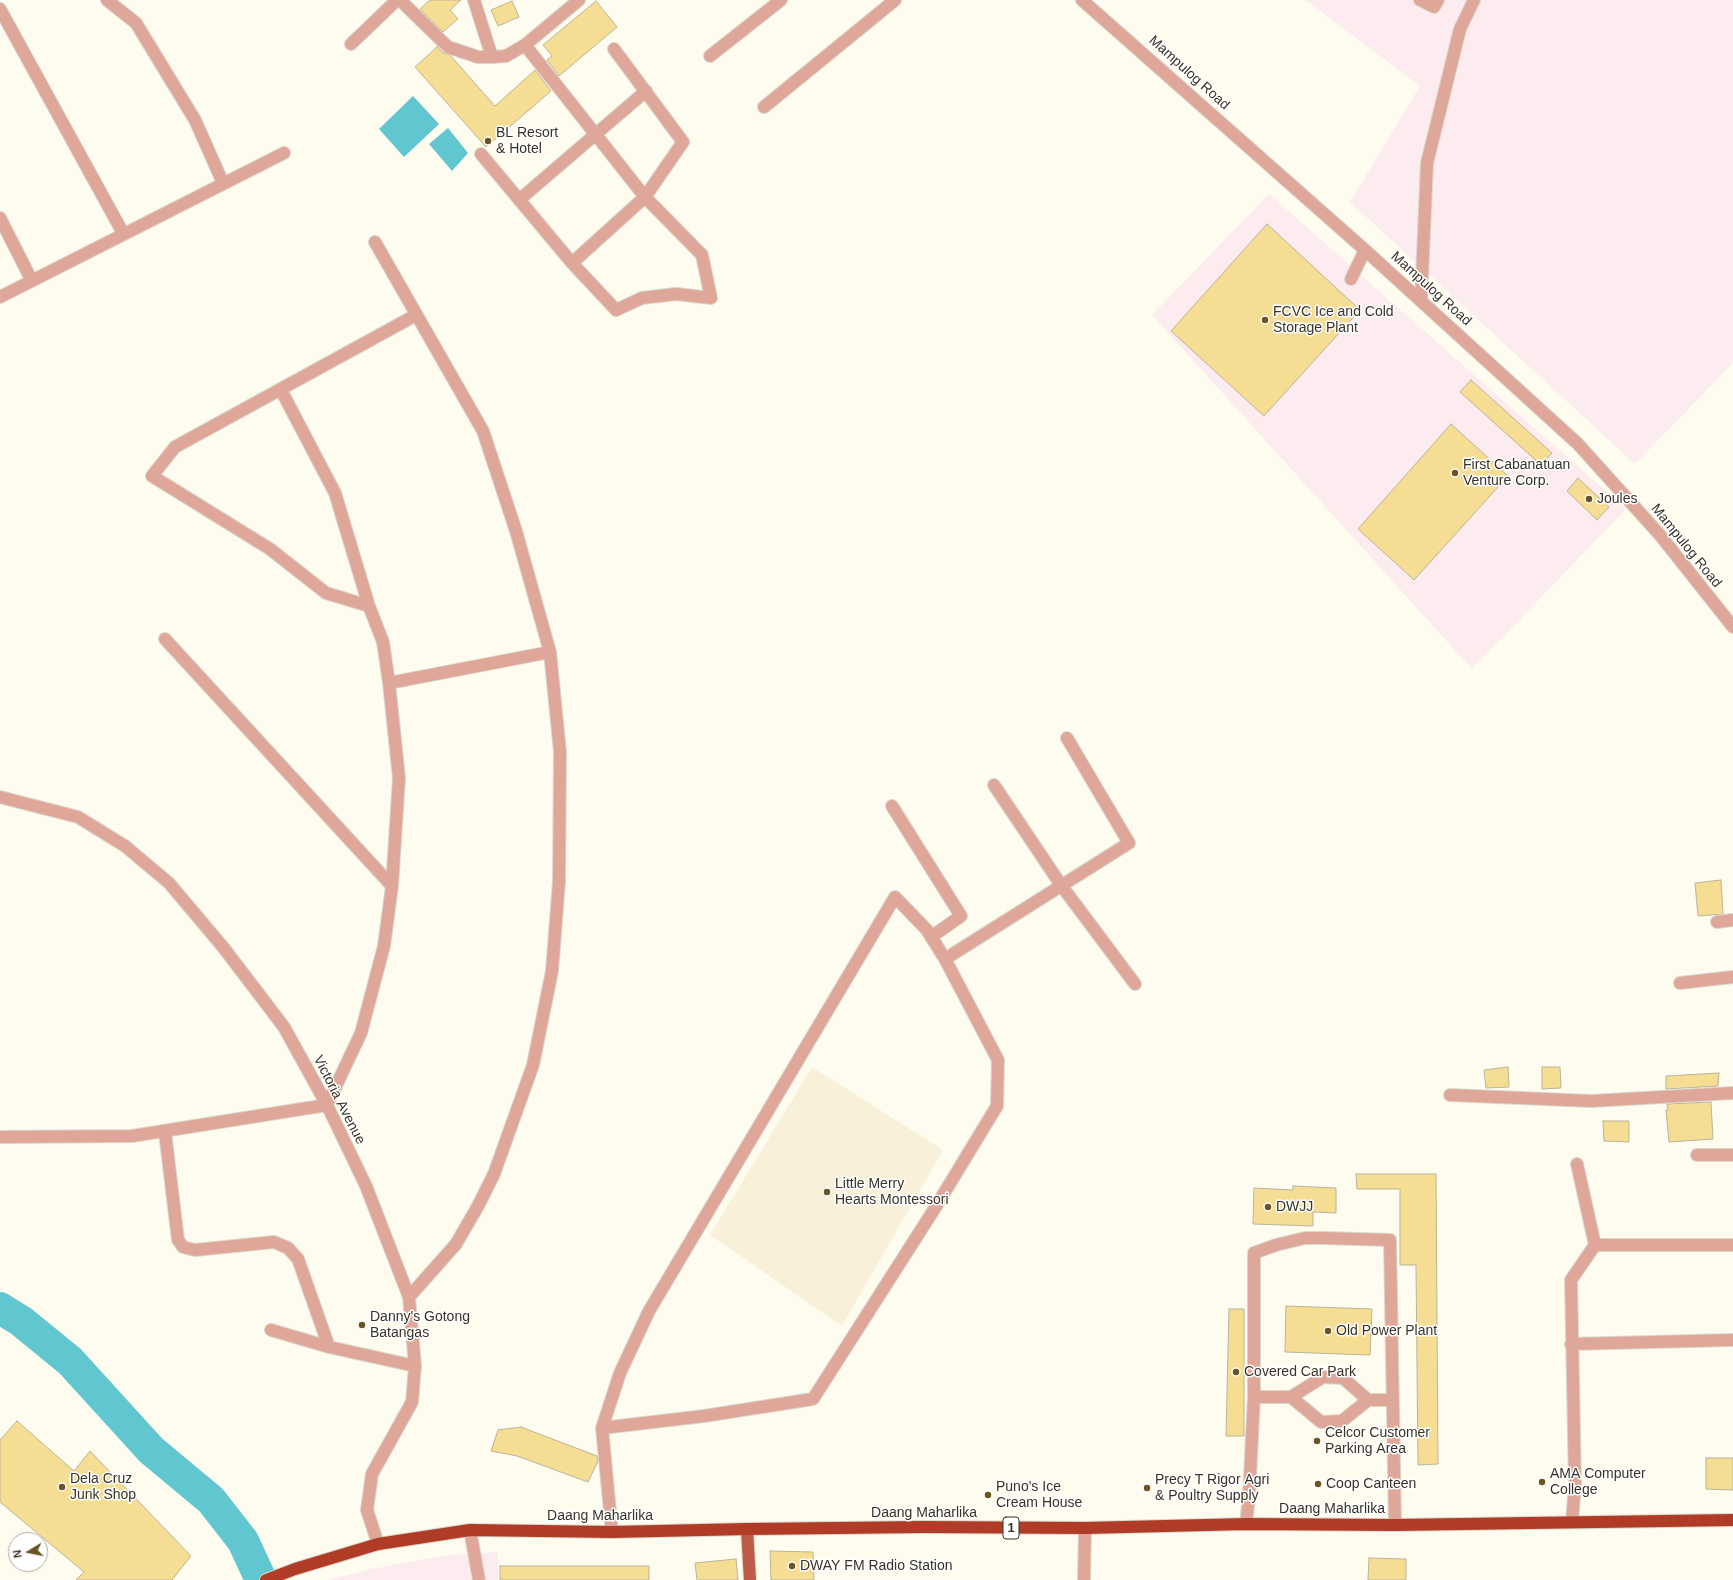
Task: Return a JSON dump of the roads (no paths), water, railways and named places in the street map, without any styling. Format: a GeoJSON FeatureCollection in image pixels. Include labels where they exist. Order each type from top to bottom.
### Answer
{"type":"FeatureCollection","features":[{"type":"Feature","properties":{"kind":"highway","name":"Daang Maharlika"},"geometry":{"type":"LineString","coordinates":[[266,1580],[295,1569],[378,1544],[470,1530],[612,1532],[924,1527],[1085,1528],[1246,1524],[1395,1525],[1572,1521],[1733,1520]]}},
{"type":"Feature","properties":{"kind":"main road"},"geometry":{"type":"LineString","coordinates":[[746,1529],[750,1580]]}},
{"type":"Feature","properties":{"kind":"street"},"geometry":{"type":"LineString","coordinates":[[107,0],[136,23],[195,120],[223,183]]}},
{"type":"Feature","properties":{"kind":"street"},"geometry":{"type":"LineString","coordinates":[[351,44],[397,0]]}},
{"type":"Feature","properties":{"kind":"street"},"geometry":{"type":"LineString","coordinates":[[400,0],[448,47],[478,57],[506,56],[525,45],[579,0]]}},
{"type":"Feature","properties":{"kind":"street"},"geometry":{"type":"LineString","coordinates":[[474,0],[492,57]]}},
{"type":"Feature","properties":{"kind":"street"},"geometry":{"type":"LineString","coordinates":[[710,56],[781,0]]}},
{"type":"Feature","properties":{"kind":"street"},"geometry":{"type":"LineString","coordinates":[[764,107],[895,0]]}},
{"type":"Feature","properties":{"kind":"street","name":"Mampulog Road"},"geometry":{"type":"LineString","coordinates":[[1082,0],[1421,300],[1582,449],[1660,535],[1733,627]]}},
{"type":"Feature","properties":{"kind":"street"},"geometry":{"type":"LineString","coordinates":[[1420,0],[1434,7],[1438,0]]}},
{"type":"Feature","properties":{"kind":"street"},"geometry":{"type":"LineString","coordinates":[[1421,300],[1427,163],[1460,29],[1474,0]]}},
{"type":"Feature","properties":{"kind":"street"},"geometry":{"type":"LineString","coordinates":[[0,9],[123,233]]}},
{"type":"Feature","properties":{"kind":"street"},"geometry":{"type":"LineString","coordinates":[[481,154],[572,263],[616,310],[642,298],[676,294],[712,298],[702,255],[646,197],[525,45]]}},
{"type":"Feature","properties":{"kind":"street"},"geometry":{"type":"LineString","coordinates":[[572,263],[646,197],[683,142],[614,49]]}},
{"type":"Feature","properties":{"kind":"street"},"geometry":{"type":"LineString","coordinates":[[519,200],[646,91]]}},
{"type":"Feature","properties":{"kind":"street"},"geometry":{"type":"LineString","coordinates":[[0,297],[123,233],[284,153]]}},
{"type":"Feature","properties":{"kind":"street"},"geometry":{"type":"LineString","coordinates":[[0,218],[32,281]]}},
{"type":"Feature","properties":{"kind":"street"},"geometry":{"type":"LineString","coordinates":[[375,242],[483,431],[516,531],[550,652],[560,752],[559,882],[552,971],[533,1065],[494,1174],[478,1206],[456,1244],[409,1297]]}},
{"type":"Feature","properties":{"kind":"street"},"geometry":{"type":"LineString","coordinates":[[1351,279],[1365,250]]}},
{"type":"Feature","properties":{"kind":"street"},"geometry":{"type":"LineString","coordinates":[[369,606],[326,593],[270,549],[152,476],[175,447],[416,315]]}},
{"type":"Feature","properties":{"kind":"street"},"geometry":{"type":"LineString","coordinates":[[0,1137],[132,1136],[165,1132],[327,1105],[361,1033],[384,946],[392,886],[399,778],[389,683],[383,642],[369,606],[335,493],[281,390]]}},
{"type":"Feature","properties":{"kind":"street"},"geometry":{"type":"LineString","coordinates":[[165,639],[392,886]]}},
{"type":"Feature","properties":{"kind":"street"},"geometry":{"type":"LineString","coordinates":[[389,683],[550,652]]}},
{"type":"Feature","properties":{"kind":"street"},"geometry":{"type":"LineString","coordinates":[[945,959],[1130,843],[1067,738]]}},
{"type":"Feature","properties":{"kind":"street"},"geometry":{"type":"LineString","coordinates":[[994,785],[1061,885],[1135,984]]}},
{"type":"Feature","properties":{"kind":"street","name":"Victoria Avenue"},"geometry":{"type":"LineString","coordinates":[[0,797],[78,817],[125,846],[169,883],[223,948],[284,1027],[327,1105],[366,1186],[409,1297],[415,1366],[412,1402],[372,1474],[367,1510],[378,1544]]}},
{"type":"Feature","properties":{"kind":"street"},"geometry":{"type":"LineString","coordinates":[[892,806],[961,916],[932,937]]}},
{"type":"Feature","properties":{"kind":"street"},"geometry":{"type":"LineString","coordinates":[[602,1428],[704,1416],[813,1399],[935,1208],[997,1106],[998,1060],[932,937],[895,897],[649,1311],[620,1373],[602,1428],[612,1532]]}},
{"type":"Feature","properties":{"kind":"street"},"geometry":{"type":"LineString","coordinates":[[1717,922],[1733,920]]}},
{"type":"Feature","properties":{"kind":"street"},"geometry":{"type":"LineString","coordinates":[[1680,983],[1733,977]]}},
{"type":"Feature","properties":{"kind":"street"},"geometry":{"type":"LineString","coordinates":[[1450,1095],[1592,1101],[1733,1093]]}},
{"type":"Feature","properties":{"kind":"street"},"geometry":{"type":"LineString","coordinates":[[165,1132],[178,1240],[183,1247],[195,1250],[274,1242],[288,1248],[298,1260],[329,1346]]}},
{"type":"Feature","properties":{"kind":"street"},"geometry":{"type":"LineString","coordinates":[[1697,1155],[1733,1155]]}},
{"type":"Feature","properties":{"kind":"street"},"geometry":{"type":"LineString","coordinates":[[1572,1521],[1575,1485],[1571,1344],[1571,1280],[1595,1245],[1577,1164]]}},
{"type":"Feature","properties":{"kind":"street"},"geometry":{"type":"LineString","coordinates":[[1246,1524],[1249,1497],[1254,1397],[1254,1253],[1276,1245],[1305,1238],[1330,1238],[1390,1240],[1395,1525]]}},
{"type":"Feature","properties":{"kind":"street"},"geometry":{"type":"LineString","coordinates":[[1595,1245],[1733,1245]]}},
{"type":"Feature","properties":{"kind":"street"},"geometry":{"type":"LineString","coordinates":[[271,1330],[329,1346],[415,1366]]}},
{"type":"Feature","properties":{"kind":"street"},"geometry":{"type":"LineString","coordinates":[[1571,1344],[1733,1340]]}},
{"type":"Feature","properties":{"kind":"street"},"geometry":{"type":"LineString","coordinates":[[1254,1397],[1291,1397],[1323,1377],[1343,1378],[1368,1400]]}},
{"type":"Feature","properties":{"kind":"street"},"geometry":{"type":"LineString","coordinates":[[1291,1397],[1321,1422],[1342,1421],[1368,1400],[1392,1400]]}},
{"type":"Feature","properties":{"kind":"street"},"geometry":{"type":"LineString","coordinates":[[1084,1580],[1085,1528]]}},
{"type":"Feature","properties":{"kind":"street"},"geometry":{"type":"LineString","coordinates":[[470,1530],[480,1580]]}},
{"type":"Feature","properties":{"kind":"water"},"geometry":{"type":"Polygon","coordinates":[[[413,96],[439,124],[404,157],[379,129],[413,96]]]}},
{"type":"Feature","properties":{"kind":"water"},"geometry":{"type":"Polygon","coordinates":[[[448,128],[468,153],[452,171],[429,144],[448,128]]]}},
{"type":"Feature","properties":{"kind":"waterway"},"geometry":{"type":"LineString","coordinates":[[0,1308],[21,1321],[70,1361],[151,1450],[211,1500],[243,1541],[261,1580]]}},
{"type":"Feature","properties":{"kind":"place","name":"BL Resort & Hotel"},"geometry":{"type":"Point","coordinates":[488,141]}},
{"type":"Feature","properties":{"kind":"place","name":"FCVC Ice and Cold Storage Plant"},"geometry":{"type":"Point","coordinates":[1265,320]}},
{"type":"Feature","properties":{"kind":"place","name":"First Cabanatuan Venture Corp."},"geometry":{"type":"Point","coordinates":[1455,473]}},
{"type":"Feature","properties":{"kind":"place","name":"Joules"},"geometry":{"type":"Point","coordinates":[1589,499]}},
{"type":"Feature","properties":{"kind":"place","name":"Little Merry Hearts Montessori"},"geometry":{"type":"Point","coordinates":[827,1192]}},
{"type":"Feature","properties":{"kind":"place","name":"DWJJ"},"geometry":{"type":"Point","coordinates":[1268,1207]}},
{"type":"Feature","properties":{"kind":"place","name":"Danny's Gotong Batangas"},"geometry":{"type":"Point","coordinates":[362,1325]}},
{"type":"Feature","properties":{"kind":"place","name":"Old Power Plant"},"geometry":{"type":"Point","coordinates":[1328,1331]}},
{"type":"Feature","properties":{"kind":"place","name":"Covered Car Park"},"geometry":{"type":"Point","coordinates":[1236,1372]}},
{"type":"Feature","properties":{"kind":"place","name":"Celcor Customer Parking Area"},"geometry":{"type":"Point","coordinates":[1317,1441]}},
{"type":"Feature","properties":{"kind":"place","name":"AMA Computer College"},"geometry":{"type":"Point","coordinates":[1542,1482]}},
{"type":"Feature","properties":{"kind":"place","name":"Coop Canteen"},"geometry":{"type":"Point","coordinates":[1318,1484]}},
{"type":"Feature","properties":{"kind":"place","name":"Dela Cruz Junk Shop"},"geometry":{"type":"Point","coordinates":[62,1487]}},
{"type":"Feature","properties":{"kind":"place","name":"Precy T Rigor Agri & Poultry Supply"},"geometry":{"type":"Point","coordinates":[1147,1488]}},
{"type":"Feature","properties":{"kind":"place","name":"Puno's Ice Cream House"},"geometry":{"type":"Point","coordinates":[988,1495]}},
{"type":"Feature","properties":{"kind":"place","name":"DWAY FM Radio Station"},"geometry":{"type":"Point","coordinates":[792,1566]}}]}
